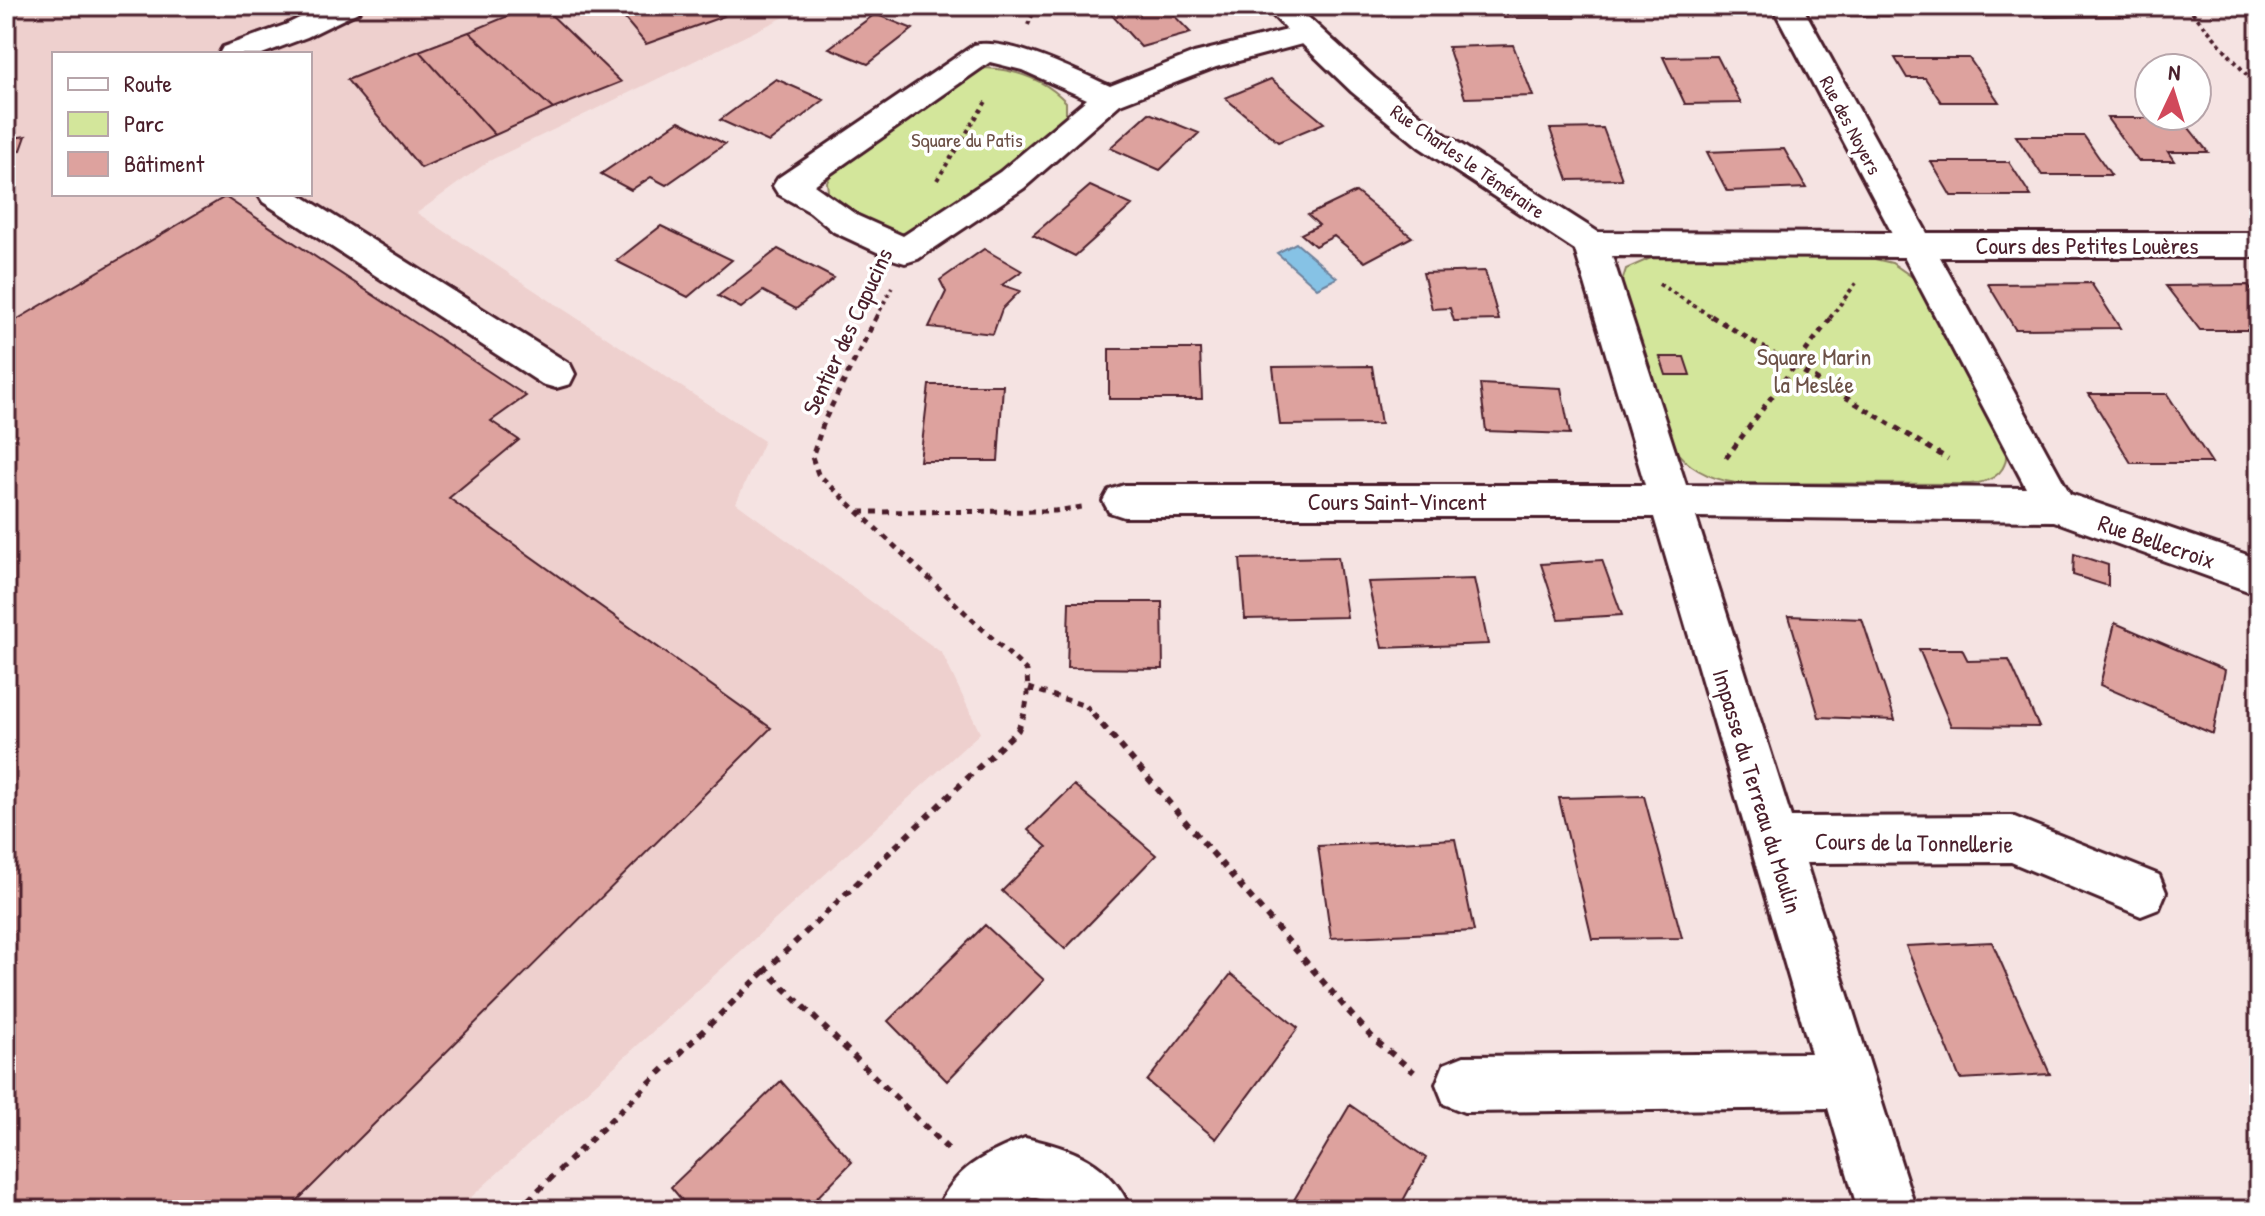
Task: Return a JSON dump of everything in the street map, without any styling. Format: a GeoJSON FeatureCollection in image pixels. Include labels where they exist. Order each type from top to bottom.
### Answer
{"type":"FeatureCollection","features":[{"type":"Feature","properties":{"kind":"street"},"geometry":{"type":"LineString","coordinates":[[240,51],[302,6]]}},
{"type":"Feature","properties":{"kind":"street"},"geometry":{"type":"LineString","coordinates":[[240,51],[296,31],[348,6]]}},
{"type":"Feature","properties":{"kind":"street","name":"Rue Charles le Téméraire"},"geometry":{"type":"LineString","coordinates":[[1279,6],[1306,34],[1431,140],[1591,244]]}},
{"type":"Feature","properties":{"kind":"street","name":"Rue des Noyers"},"geometry":{"type":"LineString","coordinates":[[1787,6],[1900,245]]}},
{"type":"Feature","properties":{"kind":"street"},"geometry":{"type":"LineString","coordinates":[[1109,97],[1014,58],[985,52],[790,186],[822,204],[846,224],[905,251],[1012,180],[1109,97],[1205,60],[1306,34]]}},
{"type":"Feature","properties":{"kind":"street"},"geometry":{"type":"LineString","coordinates":[[278,196],[556,374]]}},
{"type":"Feature","properties":{"kind":"street"},"geometry":{"type":"LineString","coordinates":[[1591,244],[1900,245],[2039,505],[1682,501],[1591,244]]}},
{"type":"Feature","properties":{"kind":"street","name":"Cours des Petites Louères"},"geometry":{"type":"LineString","coordinates":[[1900,245],[2259,245]]}},
{"type":"Feature","properties":{"kind":"street","name":"Cours Saint-Vincent"},"geometry":{"type":"LineString","coordinates":[[1124,501],[1682,501]]}},
{"type":"Feature","properties":{"kind":"street","name":"Impasse du Terreau du Moulin"},"geometry":{"type":"LineString","coordinates":[[1682,501],[1773,840],[1887,1210]]}},
{"type":"Feature","properties":{"kind":"street","name":"Rue Bellecroix"},"geometry":{"type":"LineString","coordinates":[[2039,505],[2259,577]]}},
{"type":"Feature","properties":{"kind":"street","name":"Cours de la Tonnellerie"},"geometry":{"type":"LineString","coordinates":[[1773,840],[2012,839],[2141,892]]}},
{"type":"Feature","properties":{"kind":"street"},"geometry":{"type":"LineString","coordinates":[[1464,1084],[1847,1080]]}},
{"type":"Feature","properties":{"kind":"street"},"geometry":{"type":"LineString","coordinates":[[976,1198],[1025,1167],[1063,1175],[1102,1210]]}},
{"type":"Feature","properties":{"kind":"path"},"geometry":{"type":"LineString","coordinates":[[2187,6],[2259,89]]}},
{"type":"Feature","properties":{"kind":"path","name":"Sentier des Capucins"},"geometry":{"type":"LineString","coordinates":[[859,512],[818,474],[812,457],[825,419],[901,267],[912,218],[1014,58]]}},
{"type":"Feature","properties":{"kind":"path"},"geometry":{"type":"LineString","coordinates":[[1591,244],[2039,505]]}},
{"type":"Feature","properties":{"kind":"path"},"geometry":{"type":"LineString","coordinates":[[1682,501],[1900,245]]}},
{"type":"Feature","properties":{"kind":"path"},"geometry":{"type":"LineString","coordinates":[[859,512],[1055,511],[1124,501]]}},
{"type":"Feature","properties":{"kind":"path"},"geometry":{"type":"LineString","coordinates":[[518,1210],[1018,730],[1027,710],[1027,671],[859,512]]}},
{"type":"Feature","properties":{"kind":"path"},"geometry":{"type":"LineString","coordinates":[[1029,688],[1086,706],[1375,1040],[1415,1072],[1445,1084],[1464,1084]]}},
{"type":"Feature","properties":{"kind":"path"},"geometry":{"type":"LineString","coordinates":[[766,970],[976,1198]]}},
{"type":"Feature","properties":{"kind":"shaded area"},"geometry":{"type":"Polygon","coordinates":[[[6,6],[807,6],[489,161],[417,213],[764,441],[736,503],[942,653],[980,733],[457,1210],[6,1210],[6,6]]]}},
{"type":"Feature","properties":{"kind":"green space","name":"Square du Patis"},"geometry":{"type":"Polygon","coordinates":[[[986,68],[1019,74],[1040,82],[1058,94],[1066,102],[1066,122],[921,233],[886,234],[829,201],[827,182],[839,159],[968,74],[986,68]]]}},
{"type":"Feature","properties":{"kind":"green space","name":"Square Marin la Meslée"},"geometry":{"type":"Polygon","coordinates":[[[1862,256],[1892,263],[1918,281],[2005,443],[2006,461],[1999,473],[1987,481],[1970,484],[1736,483],[1709,476],[1679,455],[1673,447],[1621,285],[1626,269],[1653,257],[1862,256]]]}},
{"type":"Feature","properties":{"kind":"water"},"geometry":{"type":"Polygon","coordinates":[[[1296,243],[1337,278],[1317,288],[1277,253],[1296,243]]]}},
{"type":"Feature","properties":{"kind":"building"},"geometry":{"type":"Polygon","coordinates":[[[532,6],[542,6],[621,82],[553,109],[469,32],[532,6]]]}},
{"type":"Feature","properties":{"kind":"building"},"geometry":{"type":"Polygon","coordinates":[[[614,6],[714,6],[724,16],[646,44],[614,6]]]}},
{"type":"Feature","properties":{"kind":"building"},"geometry":{"type":"Polygon","coordinates":[[[1137,6],[1165,6],[1191,33],[1141,47],[1111,14],[1137,6]]]}},
{"type":"Feature","properties":{"kind":"building"},"geometry":{"type":"Polygon","coordinates":[[[1500,6],[1571,6],[1575,18],[1504,18],[1500,6]]]}},
{"type":"Feature","properties":{"kind":"building"},"geometry":{"type":"Polygon","coordinates":[[[1833,6],[1882,6],[1888,16],[1838,15],[1833,6]]]}},
{"type":"Feature","properties":{"kind":"building"},"geometry":{"type":"Polygon","coordinates":[[[1931,6],[1993,6],[1997,11],[1934,11],[1931,6]]]}},
{"type":"Feature","properties":{"kind":"building"},"geometry":{"type":"Polygon","coordinates":[[[2039,6],[2120,6],[2128,16],[2046,17],[2039,6]]]}},
{"type":"Feature","properties":{"kind":"building"},"geometry":{"type":"Polygon","coordinates":[[[875,14],[913,29],[868,64],[829,48],[875,14]]]}},
{"type":"Feature","properties":{"kind":"building"},"geometry":{"type":"Polygon","coordinates":[[[469,32],[553,109],[495,135],[419,51],[469,32]]]}},
{"type":"Feature","properties":{"kind":"building"},"geometry":{"type":"Polygon","coordinates":[[[1513,45],[1533,96],[1465,98],[1448,47],[1513,45]]]}},
{"type":"Feature","properties":{"kind":"building"},"geometry":{"type":"Polygon","coordinates":[[[419,51],[495,135],[421,168],[347,80],[419,51]]]}},
{"type":"Feature","properties":{"kind":"building"},"geometry":{"type":"Polygon","coordinates":[[[1717,56],[1741,103],[1685,104],[1663,57],[1717,56]]]}},
{"type":"Feature","properties":{"kind":"building"},"geometry":{"type":"Polygon","coordinates":[[[1895,58],[1969,58],[1999,102],[1941,102],[1925,78],[1907,78],[1895,58]]]}},
{"type":"Feature","properties":{"kind":"building"},"geometry":{"type":"Polygon","coordinates":[[[776,79],[824,100],[769,142],[720,120],[776,79]]]}},
{"type":"Feature","properties":{"kind":"building"},"geometry":{"type":"Polygon","coordinates":[[[1271,79],[1324,123],[1278,142],[1225,98],[1271,79]]]}},
{"type":"Feature","properties":{"kind":"building"},"geometry":{"type":"Polygon","coordinates":[[[1149,113],[1199,133],[1160,170],[1110,148],[1149,113]]]}},
{"type":"Feature","properties":{"kind":"building"},"geometry":{"type":"Polygon","coordinates":[[[2107,118],[2133,118],[2133,132],[2192,132],[2208,152],[2168,152],[2174,161],[2138,161],[2107,118]]]}},
{"type":"Feature","properties":{"kind":"building"},"geometry":{"type":"Polygon","coordinates":[[[679,121],[725,144],[666,185],[651,177],[631,190],[601,174],[679,121]]]}},
{"type":"Feature","properties":{"kind":"building"},"geometry":{"type":"Polygon","coordinates":[[[1603,128],[1622,179],[1568,180],[1550,129],[1603,128]]]}},
{"type":"Feature","properties":{"kind":"building"},"geometry":{"type":"Polygon","coordinates":[[[26,136],[21,150],[6,152],[6,139],[26,136]]]}},
{"type":"Feature","properties":{"kind":"building"},"geometry":{"type":"Polygon","coordinates":[[[2016,136],[2084,136],[2111,175],[2042,175],[2016,136]]]}},
{"type":"Feature","properties":{"kind":"building"},"geometry":{"type":"Polygon","coordinates":[[[1784,149],[1806,188],[1727,191],[1707,152],[1784,149]]]}},
{"type":"Feature","properties":{"kind":"building"},"geometry":{"type":"Polygon","coordinates":[[[1931,162],[2009,162],[2031,196],[1951,196],[1931,162]]]}},
{"type":"Feature","properties":{"kind":"building"},"geometry":{"type":"Polygon","coordinates":[[[1090,186],[1132,205],[1075,256],[1033,235],[1090,186]]]}},
{"type":"Feature","properties":{"kind":"building"},"geometry":{"type":"Polygon","coordinates":[[[1356,192],[1412,237],[1365,262],[1334,236],[1315,246],[1301,234],[1319,225],[1308,215],[1356,192]]]}},
{"type":"Feature","properties":{"kind":"building"},"geometry":{"type":"Polygon","coordinates":[[[225,197],[526,396],[491,421],[519,440],[449,498],[771,728],[288,1210],[6,1210],[6,326],[225,197]]]}},
{"type":"Feature","properties":{"kind":"building"},"geometry":{"type":"Polygon","coordinates":[[[661,226],[732,260],[688,297],[616,261],[661,226]]]}},
{"type":"Feature","properties":{"kind":"building"},"geometry":{"type":"Polygon","coordinates":[[[778,249],[834,278],[796,309],[763,291],[741,308],[718,296],[778,249]]]}},
{"type":"Feature","properties":{"kind":"building"},"geometry":{"type":"Polygon","coordinates":[[[984,249],[1022,271],[1002,285],[1020,291],[1002,309],[993,334],[929,327],[946,292],[940,280],[984,249]]]}},
{"type":"Feature","properties":{"kind":"building"},"geometry":{"type":"Polygon","coordinates":[[[1485,271],[1499,320],[1454,321],[1450,308],[1432,309],[1423,273],[1485,271]]]}},
{"type":"Feature","properties":{"kind":"building"},"geometry":{"type":"Polygon","coordinates":[[[2091,283],[2120,328],[2015,329],[1988,284],[2091,283]]]}},
{"type":"Feature","properties":{"kind":"building"},"geometry":{"type":"Polygon","coordinates":[[[2248,285],[2259,299],[2259,330],[2200,330],[2166,286],[2248,285]]]}},
{"type":"Feature","properties":{"kind":"building"},"geometry":{"type":"Polygon","coordinates":[[[1109,349],[1200,349],[1202,399],[1109,399],[1109,349]]]}},
{"type":"Feature","properties":{"kind":"building"},"geometry":{"type":"Polygon","coordinates":[[[1660,357],[1684,357],[1690,375],[1666,375],[1660,357]]]}},
{"type":"Feature","properties":{"kind":"building"},"geometry":{"type":"Polygon","coordinates":[[[1372,366],[1381,424],[1280,425],[1273,367],[1372,366]]]}},
{"type":"Feature","properties":{"kind":"building"},"geometry":{"type":"Polygon","coordinates":[[[1480,384],[1561,388],[1570,434],[1486,431],[1480,384]]]}},
{"type":"Feature","properties":{"kind":"building"},"geometry":{"type":"Polygon","coordinates":[[[929,385],[1003,385],[998,461],[920,461],[929,385]]]}},
{"type":"Feature","properties":{"kind":"building"},"geometry":{"type":"Polygon","coordinates":[[[2089,394],[2167,394],[2212,463],[2131,463],[2089,394]]]}},
{"type":"Feature","properties":{"kind":"building"},"geometry":{"type":"Polygon","coordinates":[[[2074,554],[2108,565],[2108,586],[2073,575],[2074,554]]]}},
{"type":"Feature","properties":{"kind":"building"},"geometry":{"type":"Polygon","coordinates":[[[1338,557],[1347,617],[1245,619],[1240,559],[1338,557]]]}},
{"type":"Feature","properties":{"kind":"building"},"geometry":{"type":"Polygon","coordinates":[[[1602,560],[1622,615],[1559,619],[1541,564],[1602,560]]]}},
{"type":"Feature","properties":{"kind":"building"},"geometry":{"type":"Polygon","coordinates":[[[1474,579],[1488,644],[1382,648],[1368,582],[1474,579]]]}},
{"type":"Feature","properties":{"kind":"building"},"geometry":{"type":"Polygon","coordinates":[[[1069,602],[1162,602],[1163,669],[1067,668],[1069,602]]]}},
{"type":"Feature","properties":{"kind":"building"},"geometry":{"type":"Polygon","coordinates":[[[1789,616],[1862,619],[1895,720],[1819,717],[1789,616]]]}},
{"type":"Feature","properties":{"kind":"building"},"geometry":{"type":"Polygon","coordinates":[[[2115,623],[2225,670],[2213,734],[2100,685],[2115,623]]]}},
{"type":"Feature","properties":{"kind":"building"},"geometry":{"type":"Polygon","coordinates":[[[1919,649],[1962,649],[1968,661],[2009,660],[2039,727],[1951,726],[1919,649]]]}},
{"type":"Feature","properties":{"kind":"building"},"geometry":{"type":"Polygon","coordinates":[[[2259,721],[2259,781],[2252,779],[2259,721]]]}},
{"type":"Feature","properties":{"kind":"building"},"geometry":{"type":"Polygon","coordinates":[[[1074,785],[1156,855],[1065,949],[1002,891],[1047,847],[1028,830],[1074,785]]]}},
{"type":"Feature","properties":{"kind":"building"},"geometry":{"type":"Polygon","coordinates":[[[1644,796],[1682,938],[1592,939],[1559,798],[1644,796]]]}},
{"type":"Feature","properties":{"kind":"building"},"geometry":{"type":"Polygon","coordinates":[[[1455,839],[1474,931],[1331,938],[1318,846],[1455,839]]]}},
{"type":"Feature","properties":{"kind":"building"},"geometry":{"type":"Polygon","coordinates":[[[985,925],[1044,980],[947,1081],[888,1021],[985,925]]]}},
{"type":"Feature","properties":{"kind":"building"},"geometry":{"type":"Polygon","coordinates":[[[1992,942],[2050,1074],[1960,1079],[1906,946],[1992,942]]]}},
{"type":"Feature","properties":{"kind":"building"},"geometry":{"type":"Polygon","coordinates":[[[1231,974],[1298,1028],[1216,1139],[1147,1081],[1231,974]]]}},
{"type":"Feature","properties":{"kind":"building"},"geometry":{"type":"Polygon","coordinates":[[[781,1081],[852,1162],[805,1210],[690,1210],[671,1187],[781,1081]]]}},
{"type":"Feature","properties":{"kind":"building"},"geometry":{"type":"Polygon","coordinates":[[[1350,1105],[1426,1158],[1398,1210],[1288,1210],[1350,1105]]]}}]}
